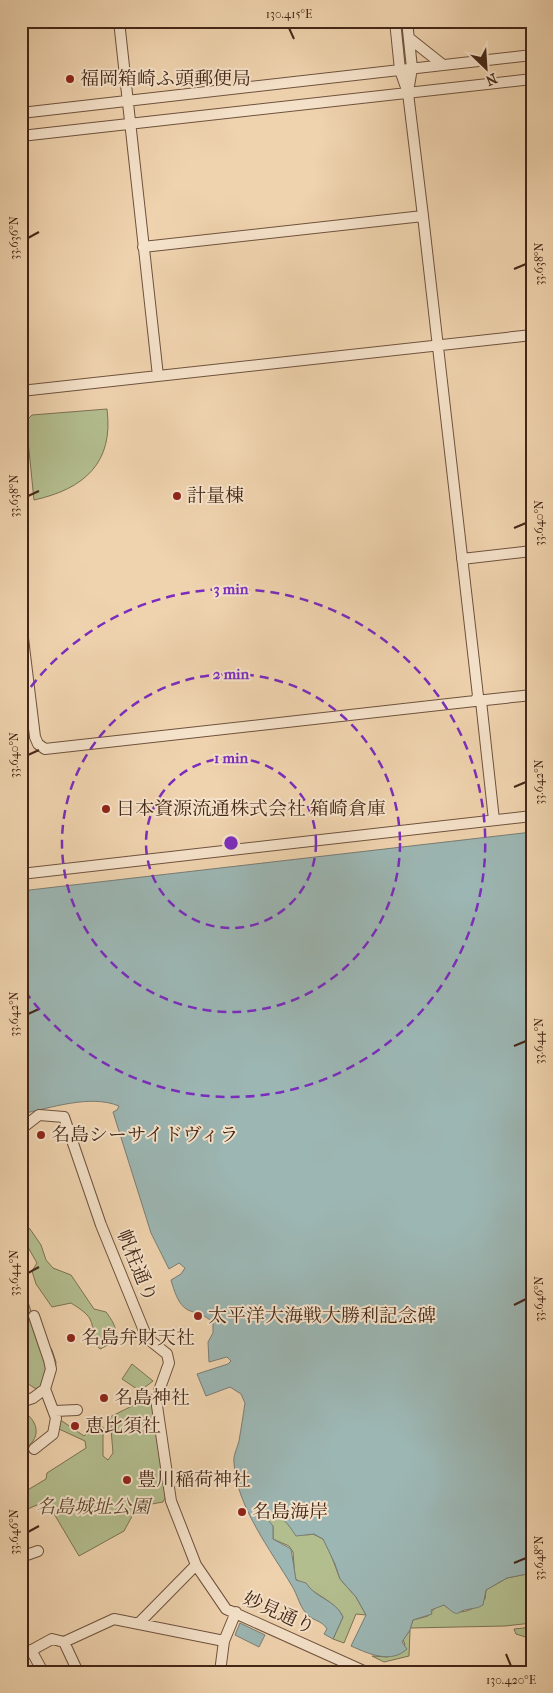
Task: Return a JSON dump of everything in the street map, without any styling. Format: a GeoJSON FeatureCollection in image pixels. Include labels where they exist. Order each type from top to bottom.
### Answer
{"type":"FeatureCollection","features":[{"type":"Feature","properties":{"kind":"street"},"geometry":{"type":"LineString","coordinates":[[119,21],[158,376]]}},
{"type":"Feature","properties":{"kind":"street"},"geometry":{"type":"LineString","coordinates":[[395,21],[400,70],[408,94],[478,701],[494,820]]}},
{"type":"Feature","properties":{"kind":"street"},"geometry":{"type":"LineString","coordinates":[[407,21],[412,68],[408,94]]}},
{"type":"Feature","properties":{"kind":"street"},"geometry":{"type":"LineString","coordinates":[[409,38],[443,65]]}},
{"type":"Feature","properties":{"kind":"street"},"geometry":{"type":"LineString","coordinates":[[21,113],[532,56]]}},
{"type":"Feature","properties":{"kind":"street"},"geometry":{"type":"LineString","coordinates":[[21,136],[532,79]]}},
{"type":"Feature","properties":{"kind":"street"},"geometry":{"type":"LineString","coordinates":[[143,247],[423,216]]}},
{"type":"Feature","properties":{"kind":"street"},"geometry":{"type":"LineString","coordinates":[[21,391],[532,335]]}},
{"type":"Feature","properties":{"kind":"street"},"geometry":{"type":"LineString","coordinates":[[462,559],[532,551]]}},
{"type":"Feature","properties":{"kind":"street"},"geometry":{"type":"LineString","coordinates":[[21,622],[35,737],[38,744],[44,749],[532,695]]}},
{"type":"Feature","properties":{"kind":"street"},"geometry":{"type":"LineString","coordinates":[[21,874],[532,816]]}},
{"type":"Feature","properties":{"kind":"street","name":"帆柱通り"},"geometry":{"type":"LineString","coordinates":[[21,1128],[39,1115],[64,1116],[101,1224],[147,1338],[167,1354],[169,1363],[156,1399],[171,1501],[196,1565]]}},
{"type":"Feature","properties":{"kind":"street"},"geometry":{"type":"LineString","coordinates":[[21,1402],[33,1398],[45,1389],[51,1369],[34,1316]]}},
{"type":"Feature","properties":{"kind":"street"},"geometry":{"type":"LineString","coordinates":[[34,1450],[53,1434],[56,1426],[55,1411],[45,1389]]}},
{"type":"Feature","properties":{"kind":"street"},"geometry":{"type":"LineString","coordinates":[[55,1411],[78,1410]]}},
{"type":"Feature","properties":{"kind":"street"},"geometry":{"type":"LineString","coordinates":[[21,1558],[38,1551]]}},
{"type":"Feature","properties":{"kind":"street"},"geometry":{"type":"LineString","coordinates":[[138,1624],[196,1565]]}},
{"type":"Feature","properties":{"kind":"street","name":"妙見通り"},"geometry":{"type":"LineString","coordinates":[[196,1565],[226,1609],[366,1672]]}},
{"type":"Feature","properties":{"kind":"street"},"geometry":{"type":"LineString","coordinates":[[220,1672],[224,1640],[236,1612]]}},
{"type":"Feature","properties":{"kind":"street"},"geometry":{"type":"LineString","coordinates":[[21,1656],[52,1639],[64,1642],[114,1619],[224,1640]]}},
{"type":"Feature","properties":{"kind":"street"},"geometry":{"type":"LineString","coordinates":[[64,1642],[78,1672]]}},
{"type":"Feature","properties":{"kind":"street"},"geometry":{"type":"LineString","coordinates":[[31,1650],[43,1672]]}},
{"type":"Feature","properties":{"kind":"green space"},"geometry":{"type":"Polygon","coordinates":[[[107,409],[108,428],[106,444],[100,459],[92,471],[81,481],[67,489],[34,500],[26,421],[32,415],[107,409]]]}},
{"type":"Feature","properties":{"kind":"green space"},"geometry":{"type":"Polygon","coordinates":[[[21,1223],[30,1229],[41,1245],[46,1260],[53,1268],[71,1275],[94,1309],[106,1312],[113,1323],[116,1333],[112,1341],[107,1345],[100,1349],[97,1346],[90,1319],[79,1308],[71,1303],[52,1307],[36,1284],[32,1271],[37,1263],[21,1235],[21,1223]]]}},
{"type":"Feature","properties":{"kind":"green space"},"geometry":{"type":"Polygon","coordinates":[[[21,1295],[28,1302],[37,1330],[52,1350],[56,1362],[55,1374],[37,1389],[27,1383],[21,1368],[24,1351],[21,1345],[21,1295]]]}},
{"type":"Feature","properties":{"kind":"green space"},"geometry":{"type":"Polygon","coordinates":[[[132,1364],[153,1381],[140,1391],[122,1379],[132,1364]]]}},
{"type":"Feature","properties":{"kind":"green space","name":"名島城址公園"},"geometry":{"type":"Polygon","coordinates":[[[148,1398],[152,1400],[166,1496],[163,1502],[135,1507],[136,1509],[124,1531],[79,1556],[50,1507],[39,1504],[21,1512],[21,1494],[46,1479],[47,1473],[86,1448],[85,1441],[59,1429],[59,1422],[62,1421],[84,1436],[98,1422],[103,1427],[103,1456],[108,1460],[113,1453],[110,1417],[148,1398]]]}},
{"type":"Feature","properties":{"kind":"green space"},"geometry":{"type":"Polygon","coordinates":[[[21,1410],[32,1419],[36,1430],[33,1441],[22,1450],[21,1410]]]}},
{"type":"Feature","properties":{"kind":"green space"},"geometry":{"type":"Polygon","coordinates":[[[266,1513],[281,1517],[298,1533],[304,1535],[313,1534],[323,1539],[328,1547],[340,1579],[356,1597],[366,1615],[356,1614],[344,1643],[333,1639],[343,1617],[328,1601],[295,1578],[293,1552],[289,1546],[273,1539],[273,1526],[265,1519],[266,1513]]]}},
{"type":"Feature","properties":{"kind":"green space"},"geometry":{"type":"Polygon","coordinates":[[[532,1573],[532,1623],[505,1626],[410,1628],[413,1620],[428,1616],[436,1607],[444,1605],[449,1609],[460,1612],[470,1610],[485,1599],[486,1590],[507,1578],[532,1573]]]}},
{"type":"Feature","properties":{"kind":"green space"},"geometry":{"type":"Polygon","coordinates":[[[532,1627],[532,1639],[516,1634],[514,1629],[532,1627]]]}},
{"type":"Feature","properties":{"kind":"green space"},"geometry":{"type":"Polygon","coordinates":[[[410,1630],[409,1656],[384,1662],[372,1656],[388,1657],[405,1645],[403,1639],[410,1630]]]}},
{"type":"Feature","properties":{"kind":"water"},"geometry":{"type":"Polygon","coordinates":[[[532,832],[532,1573],[507,1578],[486,1590],[483,1605],[478,1607],[457,1613],[444,1605],[431,1610],[432,1614],[413,1620],[410,1630],[402,1642],[407,1649],[401,1654],[394,1656],[380,1656],[351,1646],[366,1615],[356,1597],[340,1579],[323,1539],[314,1534],[296,1536],[282,1519],[269,1513],[265,1516],[273,1526],[273,1539],[291,1549],[296,1580],[306,1583],[340,1611],[343,1617],[333,1639],[324,1634],[327,1629],[325,1626],[308,1616],[300,1604],[292,1586],[265,1543],[248,1511],[236,1479],[234,1460],[245,1403],[241,1394],[230,1387],[206,1396],[197,1374],[228,1364],[231,1361],[227,1357],[209,1362],[208,1342],[213,1333],[213,1323],[204,1316],[185,1308],[177,1297],[171,1280],[181,1274],[185,1268],[179,1263],[169,1269],[151,1233],[113,1112],[119,1106],[96,1101],[70,1103],[21,1114],[21,891],[532,832]]]}},
{"type":"Feature","properties":{"kind":"water"},"geometry":{"type":"Polygon","coordinates":[[[240,1623],[265,1635],[259,1647],[235,1635],[240,1623]]]}},
{"type":"Feature","properties":{"kind":"place","name":"福岡箱崎ふ頭郵便局"},"geometry":{"type":"Point","coordinates":[70,79]}},
{"type":"Feature","properties":{"kind":"place","name":"計量棟"},"geometry":{"type":"Point","coordinates":[177,496]}},
{"type":"Feature","properties":{"kind":"place","name":"日本資源流通株式会社 箱崎倉庫"},"geometry":{"type":"Point","coordinates":[106,809]}},
{"type":"Feature","properties":{"kind":"place","name":"名島シーサイドヴィラ"},"geometry":{"type":"Point","coordinates":[41,1135]}},
{"type":"Feature","properties":{"kind":"place","name":"太平洋大海戦大勝利記念碑"},"geometry":{"type":"Point","coordinates":[198,1316]}},
{"type":"Feature","properties":{"kind":"place","name":"名島弁財天社"},"geometry":{"type":"Point","coordinates":[71,1338]}},
{"type":"Feature","properties":{"kind":"place","name":"名島神社"},"geometry":{"type":"Point","coordinates":[104,1398]}},
{"type":"Feature","properties":{"kind":"place","name":"恵比須社"},"geometry":{"type":"Point","coordinates":[75,1426]}},
{"type":"Feature","properties":{"kind":"place","name":"豊川稲荷神社"},"geometry":{"type":"Point","coordinates":[127,1480]}},
{"type":"Feature","properties":{"kind":"place","name":"名島海岸"},"geometry":{"type":"Point","coordinates":[242,1512]}}]}
